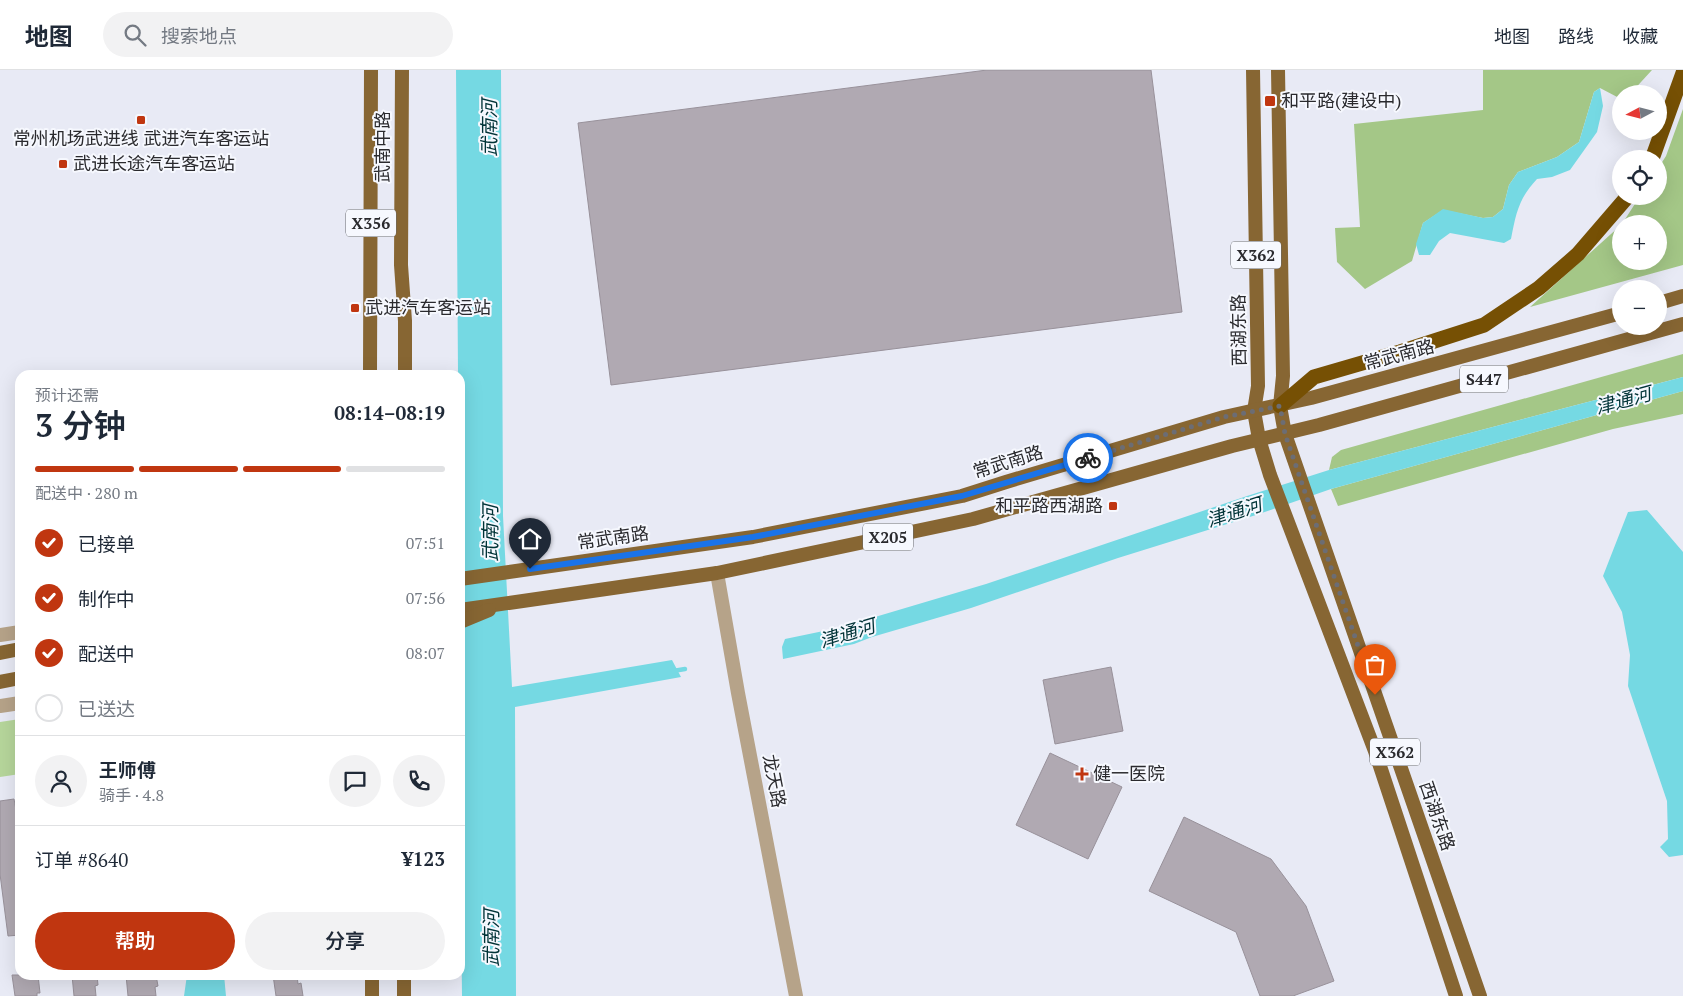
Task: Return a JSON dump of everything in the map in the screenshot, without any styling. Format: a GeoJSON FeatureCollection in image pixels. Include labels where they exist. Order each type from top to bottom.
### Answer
{"type":"FeatureCollection","features":[{"type":"Feature","properties":{"kind":"highway"},"geometry":{"type":"LineString","coordinates":[[1655,150],[1683,73]]}},
{"type":"Feature","properties":{"kind":"highway"},"geometry":{"type":"LineString","coordinates":[[1280,406],[1314,378],[1484,325],[1539,288],[1578,254],[1620,205]]}},
{"type":"Feature","properties":{"kind":"main road","name":"武南中路"},"geometry":{"type":"LineString","coordinates":[[370,370],[371,70]]}},
{"type":"Feature","properties":{"kind":"main road","name":"武南中路"},"geometry":{"type":"LineString","coordinates":[[402,70],[401,265],[405,321],[405,370]]}},
{"type":"Feature","properties":{"kind":"main road","name":"西湖东路"},"geometry":{"type":"LineString","coordinates":[[1253,70],[1258,386],[1254,411],[1259,439]]}},
{"type":"Feature","properties":{"kind":"main road","name":"X362"},"geometry":{"type":"LineString","coordinates":[[1278,70],[1283,376],[1280,406],[1285,434]]}},
{"type":"Feature","properties":{"kind":"main road"},"geometry":{"type":"LineString","coordinates":[[1667,300],[1683,296]]}},
{"type":"Feature","properties":{"kind":"main road","name":"常武南路"},"geometry":{"type":"LineString","coordinates":[[511,571],[753,537],[962,496],[1214,420],[1280,406],[1612,315]]}},
{"type":"Feature","properties":{"kind":"main road","name":"S447"},"geometry":{"type":"LineString","coordinates":[[1285,434],[1683,324]]}},
{"type":"Feature","properties":{"kind":"main road","name":"西湖东路"},"geometry":{"type":"LineString","coordinates":[[1285,434],[1480,996]]}},
{"type":"Feature","properties":{"kind":"main road","name":"X205"},"geometry":{"type":"LineString","coordinates":[[465,609],[510,601],[717,573],[973,519],[1259,439],[1285,434]]}},
{"type":"Feature","properties":{"kind":"main road","name":"X362"},"geometry":{"type":"LineString","coordinates":[[1259,439],[1270,476],[1375,751],[1456,996]]}},
{"type":"Feature","properties":{"kind":"main road"},"geometry":{"type":"LineString","coordinates":[[465,572],[511,571]]}},
{"type":"Feature","properties":{"kind":"main road","name":"X205"},"geometry":{"type":"LineString","coordinates":[[465,578],[511,571]]}},
{"type":"Feature","properties":{"kind":"main road"},"geometry":{"type":"LineString","coordinates":[[465,620],[510,601]]}},
{"type":"Feature","properties":{"kind":"main road"},"geometry":{"type":"LineString","coordinates":[[0,652],[15,650]]}},
{"type":"Feature","properties":{"kind":"main road"},"geometry":{"type":"LineString","coordinates":[[0,682],[15,679]]}},
{"type":"Feature","properties":{"kind":"main road"},"geometry":{"type":"LineString","coordinates":[[372,980],[372,996]]}},
{"type":"Feature","properties":{"kind":"main road"},"geometry":{"type":"LineString","coordinates":[[404,980],[404,996]]}},
{"type":"Feature","properties":{"kind":"street","name":"龙天路"},"geometry":{"type":"LineString","coordinates":[[717,573],[796,996]]}},
{"type":"Feature","properties":{"kind":"street"},"geometry":{"type":"LineString","coordinates":[[0,635],[15,633]]}},
{"type":"Feature","properties":{"kind":"street"},"geometry":{"type":"LineString","coordinates":[[0,706],[15,704]]}},
{"type":"Feature","properties":{"kind":"green space"},"geometry":{"type":"Polygon","coordinates":[[[1483,70],[1652,70],[1638,85],[1612,85],[1612,94],[1600,88],[1594,92],[1579,142],[1557,157],[1518,172],[1509,185],[1503,209],[1493,217],[1483,218],[1443,210],[1423,223],[1412,261],[1365,289],[1337,262],[1335,228],[1360,227],[1354,124],[1483,110],[1483,70]]]}},
{"type":"Feature","properties":{"kind":"green space"},"geometry":{"type":"Polygon","coordinates":[[[1683,109],[1683,265],[1667,269],[1667,215],[1628,215],[1634,205],[1667,205],[1667,153],[1683,109]]]}},
{"type":"Feature","properties":{"kind":"green space"},"geometry":{"type":"Polygon","coordinates":[[[1612,233],[1612,270],[1665,270],[1628,280],[1612,280],[1612,284],[1530,307],[1612,233]]]}},
{"type":"Feature","properties":{"kind":"green space"},"geometry":{"type":"Polygon","coordinates":[[[1683,354],[1683,377],[1329,470],[1332,457],[1341,450],[1683,354]]]}},
{"type":"Feature","properties":{"kind":"green space"},"geometry":{"type":"Polygon","coordinates":[[[1683,391],[1683,414],[1613,429],[1338,506],[1331,489],[1683,391]]]}},
{"type":"Feature","properties":{"kind":"green space"},"geometry":{"type":"Polygon","coordinates":[[[15,720],[15,775],[0,777],[0,722],[15,720]]]}},
{"type":"Feature","properties":{"kind":"water","name":"武南河"},"geometry":{"type":"Polygon","coordinates":[[[456,70],[501,70],[503,516],[512,687],[672,660],[681,677],[515,707],[516,996],[462,996],[462,980],[465,980],[465,370],[458,370],[456,70]]]}},
{"type":"Feature","properties":{"kind":"water"},"geometry":{"type":"Polygon","coordinates":[[[1600,88],[1603,106],[1597,132],[1570,170],[1552,177],[1537,179],[1531,186],[1519,206],[1511,239],[1504,243],[1450,233],[1439,241],[1430,255],[1419,255],[1416,244],[1423,223],[1443,209],[1483,218],[1493,217],[1503,209],[1509,185],[1518,172],[1557,157],[1579,142],[1594,92],[1600,88]]]}},
{"type":"Feature","properties":{"kind":"water"},"geometry":{"type":"Polygon","coordinates":[[[1683,377],[1683,391],[1331,489],[971,608],[854,644],[783,659],[782,647],[785,639],[838,628],[986,584],[1329,470],[1683,377]]]}},
{"type":"Feature","properties":{"kind":"water"},"geometry":{"type":"Polygon","coordinates":[[[1647,510],[1683,552],[1683,855],[1669,857],[1660,847],[1668,839],[1667,801],[1628,686],[1630,655],[1622,612],[1603,576],[1628,512],[1647,510]]]}},
{"type":"Feature","properties":{"kind":"water"},"geometry":{"type":"Polygon","coordinates":[[[186,980],[224,980],[226,996],[184,996],[186,980]]]}},
{"type":"Feature","properties":{"kind":"building"},"geometry":{"type":"Polygon","coordinates":[[[987,70],[1151,70],[1182,312],[611,385],[578,123],[987,70]]]}},
{"type":"Feature","properties":{"kind":"building"},"geometry":{"type":"Polygon","coordinates":[[[1111,667],[1123,731],[1055,744],[1043,680],[1111,667]]]}},
{"type":"Feature","properties":{"kind":"building"},"geometry":{"type":"Polygon","coordinates":[[[1050,753],[1122,787],[1088,859],[1016,825],[1050,753]]]}},
{"type":"Feature","properties":{"kind":"building"},"geometry":{"type":"Polygon","coordinates":[[[14,799],[15,804],[15,935],[8,936],[0,874],[0,801],[14,799]]]}},
{"type":"Feature","properties":{"kind":"building"},"geometry":{"type":"Polygon","coordinates":[[[1184,817],[1271,859],[1306,906],[1334,981],[1293,996],[1260,996],[1236,932],[1149,891],[1184,817]]]}},
{"type":"Feature","properties":{"kind":"building"},"geometry":{"type":"Polygon","coordinates":[[[12,975],[15,975],[15,980],[39,980],[40,993],[37,993],[37,996],[15,996],[12,975]]]}},
{"type":"Feature","properties":{"kind":"building"},"geometry":{"type":"Polygon","coordinates":[[[72,980],[98,980],[98,985],[95,986],[96,996],[74,996],[72,980]]]}},
{"type":"Feature","properties":{"kind":"building"},"geometry":{"type":"Polygon","coordinates":[[[126,980],[157,980],[158,986],[155,987],[156,996],[128,996],[126,980]]]}},
{"type":"Feature","properties":{"kind":"building"},"geometry":{"type":"Polygon","coordinates":[[[274,980],[298,980],[298,984],[301,983],[303,996],[276,996],[274,980]]]}},
{"type":"Feature","properties":{"kind":"waterway","name":"津通河"},"geometry":{"type":"LineString","coordinates":[[673,671],[685,669]]}},
{"type":"Feature","properties":{"kind":"way so far"},"geometry":{"type":"LineString","coordinates":[[1088,458],[1224,417],[1280,406],[1285,434],[1375,695]]}},
{"type":"Feature","properties":{"kind":"place","name":"和平路(建设中)"},"geometry":{"type":"Point","coordinates":[1270,101]}},
{"type":"Feature","properties":{"kind":"place","name":"常州机场武进线 武进汽车客运站"},"geometry":{"type":"Point","coordinates":[141,120]}},
{"type":"Feature","properties":{"kind":"place","name":"武进长途汽车客运站"},"geometry":{"type":"Point","coordinates":[63,164]}},
{"type":"Feature","properties":{"kind":"place","name":"武进汽车客运站"},"geometry":{"type":"Point","coordinates":[355,308]}},
{"type":"Feature","properties":{"kind":"place","name":"和平路西湖路"},"geometry":{"type":"Point","coordinates":[1113,506]}},
{"type":"Feature","properties":{"kind":"place","name":"健一医院"},"geometry":{"type":"Point","coordinates":[1082,774]}},
{"type":"Feature","properties":{"kind":"route"},"geometry":{"type":"LineString","coordinates":[[530,569],[753,537],[962,496],[1088,458]]}}]}
